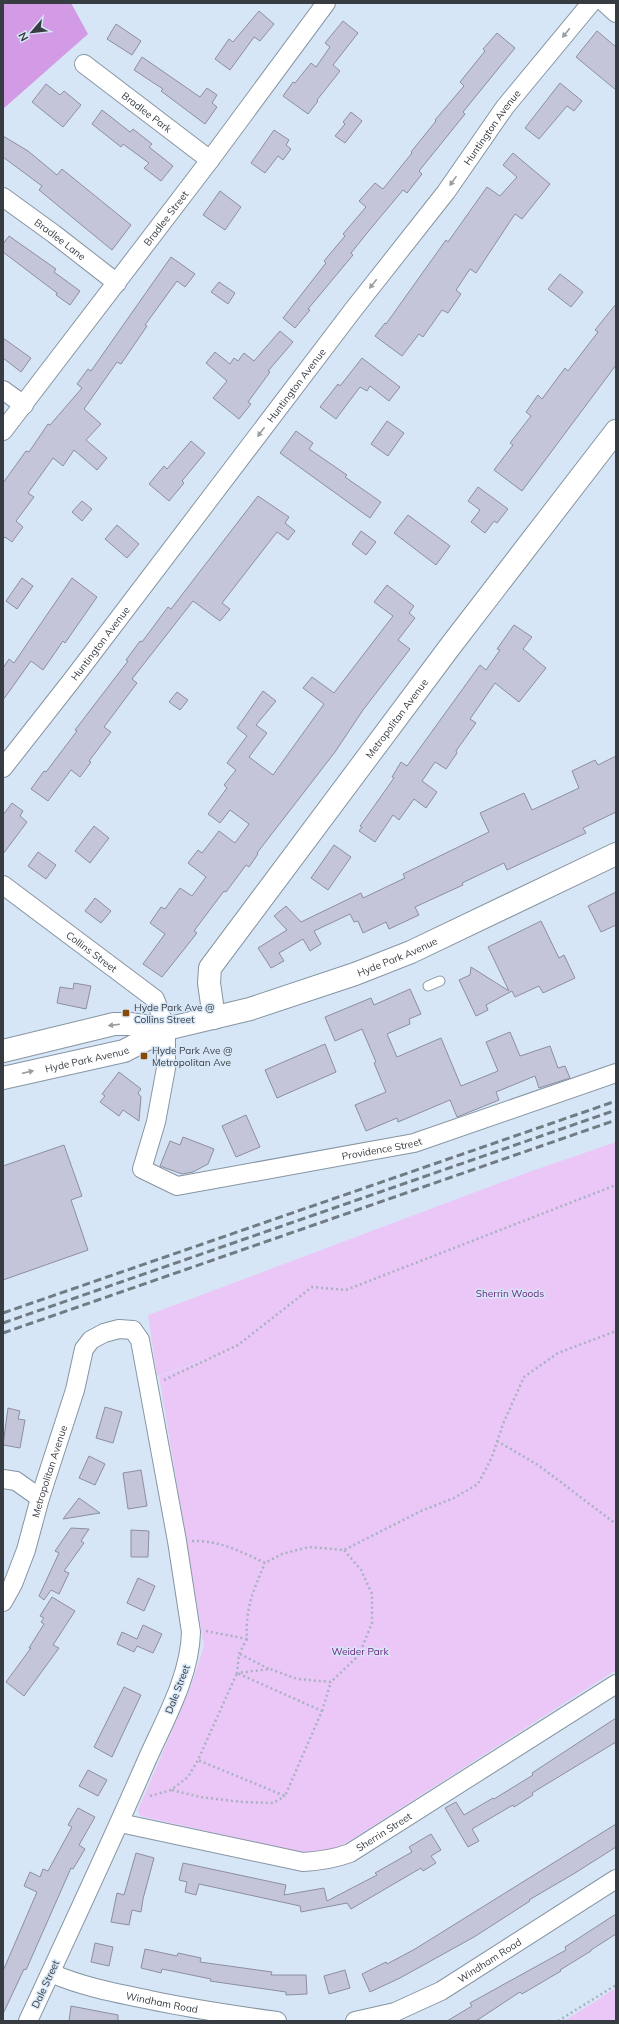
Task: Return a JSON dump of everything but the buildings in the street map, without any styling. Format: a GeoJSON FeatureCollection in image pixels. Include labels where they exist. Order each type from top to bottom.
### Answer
{"type":"FeatureCollection","features":[{"type":"Feature","properties":{"kind":"main road","name":"Metropolitan Avenue"},"geometry":{"type":"LineString","coordinates":[[214,1018],[209,983],[210,968],[452,644],[616,431]]}},
{"type":"Feature","properties":{"kind":"main road","name":"Hyde Park Avenue"},"geometry":{"type":"LineString","coordinates":[[3,1078],[124,1051],[166,1029],[214,1018],[286,998],[411,952],[616,854]]}},
{"type":"Feature","properties":{"kind":"main road","name":"Hyde Park Avenue"},"geometry":{"type":"LineString","coordinates":[[3,1051],[114,1024],[130,1024],[166,1029]]}},
{"type":"Feature","properties":{"kind":"street","name":"Bradlee Street"},"geometry":{"type":"LineString","coordinates":[[3,431],[210,160],[326,3]]}},
{"type":"Feature","properties":{"kind":"street","name":"Huntington Avenue"},"geometry":{"type":"LineString","coordinates":[[3,768],[72,680],[353,310],[446,192],[505,107],[590,3]]}},
{"type":"Feature","properties":{"kind":"street"},"geometry":{"type":"LineString","coordinates":[[605,3],[616,13]]}},
{"type":"Feature","properties":{"kind":"street","name":"Bradlee Park"},"geometry":{"type":"LineString","coordinates":[[84,64],[210,160]]}},
{"type":"Feature","properties":{"kind":"street","name":"Bradlee Lane"},"geometry":{"type":"LineString","coordinates":[[3,197],[117,283]]}},
{"type":"Feature","properties":{"kind":"street"},"geometry":{"type":"LineString","coordinates":[[3,390],[24,405]]}},
{"type":"Feature","properties":{"kind":"street","name":"Collins Street"},"geometry":{"type":"LineString","coordinates":[[3,885],[155,999],[166,1029]]}},
{"type":"Feature","properties":{"kind":"street","name":"Providence Street"},"geometry":{"type":"LineString","coordinates":[[166,1029],[166,1068],[156,1122],[142,1169],[177,1186],[414,1143],[616,1073]]}},
{"type":"Feature","properties":{"kind":"street","name":"Dale Street"},"geometry":{"type":"LineString","coordinates":[[28,2021],[120,1824],[185,1670],[191,1644],[192,1632],[177,1541],[140,1340],[133,1330],[119,1329],[104,1333],[91,1340]]}},
{"type":"Feature","properties":{"kind":"street","name":"Metropolitan Avenue"},"geometry":{"type":"LineString","coordinates":[[3,1602],[13,1584],[26,1550],[40,1498],[75,1390],[84,1349],[91,1340]]}},
{"type":"Feature","properties":{"kind":"street"},"geometry":{"type":"LineString","coordinates":[[3,1479],[16,1481],[40,1498]]}},
{"type":"Feature","properties":{"kind":"street","name":"Sherrin Street"},"geometry":{"type":"LineString","coordinates":[[120,1824],[303,1862],[322,1861],[336,1858],[350,1853],[616,1684]]}},
{"type":"Feature","properties":{"kind":"street","name":"Windham Road"},"geometry":{"type":"LineString","coordinates":[[355,2021],[395,2012],[441,1991],[616,1879]]}},
{"type":"Feature","properties":{"kind":"street","name":"Windham Road"},"geometry":{"type":"LineString","coordinates":[[51,1973],[74,1983],[108,1992],[208,2012],[277,2021]]}},
{"type":"Feature","properties":{"kind":"lane"},"geometry":{"type":"LineString","coordinates":[[428,986],[440,981]]}},
{"type":"Feature","properties":{"kind":"path"},"geometry":{"type":"LineString","coordinates":[[158,1383],[238,1345],[312,1287],[346,1290],[616,1185]]}},
{"type":"Feature","properties":{"kind":"path"},"geometry":{"type":"LineString","coordinates":[[149,1796],[172,1790],[188,1777],[198,1760],[237,1673],[239,1654],[247,1639],[246,1619],[251,1596],[265,1563],[282,1554],[309,1547],[344,1550],[421,1511],[454,1498],[478,1484],[497,1441],[502,1424],[524,1377],[558,1352],[616,1331]]}},
{"type":"Feature","properties":{"kind":"path"},"geometry":{"type":"LineString","coordinates":[[497,1441],[538,1465],[616,1524]]}},
{"type":"Feature","properties":{"kind":"path"},"geometry":{"type":"LineString","coordinates":[[186,1541],[204,1540],[237,1549],[265,1563]]}},
{"type":"Feature","properties":{"kind":"path"},"geometry":{"type":"LineString","coordinates":[[172,1790],[200,1797],[242,1802],[273,1803],[285,1796],[322,1711],[331,1682],[359,1655],[372,1623],[372,1594],[361,1570],[344,1550]]}},
{"type":"Feature","properties":{"kind":"path"},"geometry":{"type":"LineString","coordinates":[[192,1632],[207,1631],[247,1639]]}},
{"type":"Feature","properties":{"kind":"path"},"geometry":{"type":"LineString","coordinates":[[239,1654],[270,1669],[297,1679],[331,1682]]}},
{"type":"Feature","properties":{"kind":"path"},"geometry":{"type":"LineString","coordinates":[[237,1673],[270,1669]]}},
{"type":"Feature","properties":{"kind":"path"},"geometry":{"type":"LineString","coordinates":[[237,1673],[322,1711]]}},
{"type":"Feature","properties":{"kind":"path"},"geometry":{"type":"LineString","coordinates":[[198,1760],[285,1796]]}},
{"type":"Feature","properties":{"kind":"path"},"geometry":{"type":"LineString","coordinates":[[558,2021],[616,1985]]}},
{"type":"Feature","properties":{"kind":"green space"},"geometry":{"type":"Polygon","coordinates":[[[616,1142],[616,1670],[351,1840],[331,1849],[310,1852],[295,1851],[140,1816],[138,1810],[190,1689],[204,1646],[159,1376],[253,1344],[157,1376],[148,1315],[526,1173],[616,1142]]]}},
{"type":"Feature","properties":{"kind":"green space"},"geometry":{"type":"Polygon","coordinates":[[[616,1988],[616,2021],[564,2021],[616,1988]]]}},
{"type":"Feature","properties":{"kind":"shaded area"},"geometry":{"type":"Polygon","coordinates":[[[3,3],[71,3],[88,34],[3,109],[3,3]]]}},
{"type":"Feature","properties":{"kind":"railway"},"geometry":{"type":"LineString","coordinates":[[3,1313],[616,1101]]}},
{"type":"Feature","properties":{"kind":"railway"},"geometry":{"type":"LineString","coordinates":[[3,1323],[616,1110]]}},
{"type":"Feature","properties":{"kind":"railway"},"geometry":{"type":"LineString","coordinates":[[3,1333],[616,1120]]}},
{"type":"Feature","properties":{"kind":"place","name":"Hyde Park Ave @ Collins Street"},"geometry":{"type":"Point","coordinates":[126,1013]}},
{"type":"Feature","properties":{"kind":"place","name":"Hyde Park Ave @ Metropolitan Ave"},"geometry":{"type":"Point","coordinates":[144,1056]}},
{"type":"Feature","properties":{"kind":"park label","name":"Sherrin Woods"},"geometry":{"type":"Point","coordinates":[510,1293]}},
{"type":"Feature","properties":{"kind":"park label","name":"Weider Park"},"geometry":{"type":"Point","coordinates":[360,1651]}}]}
